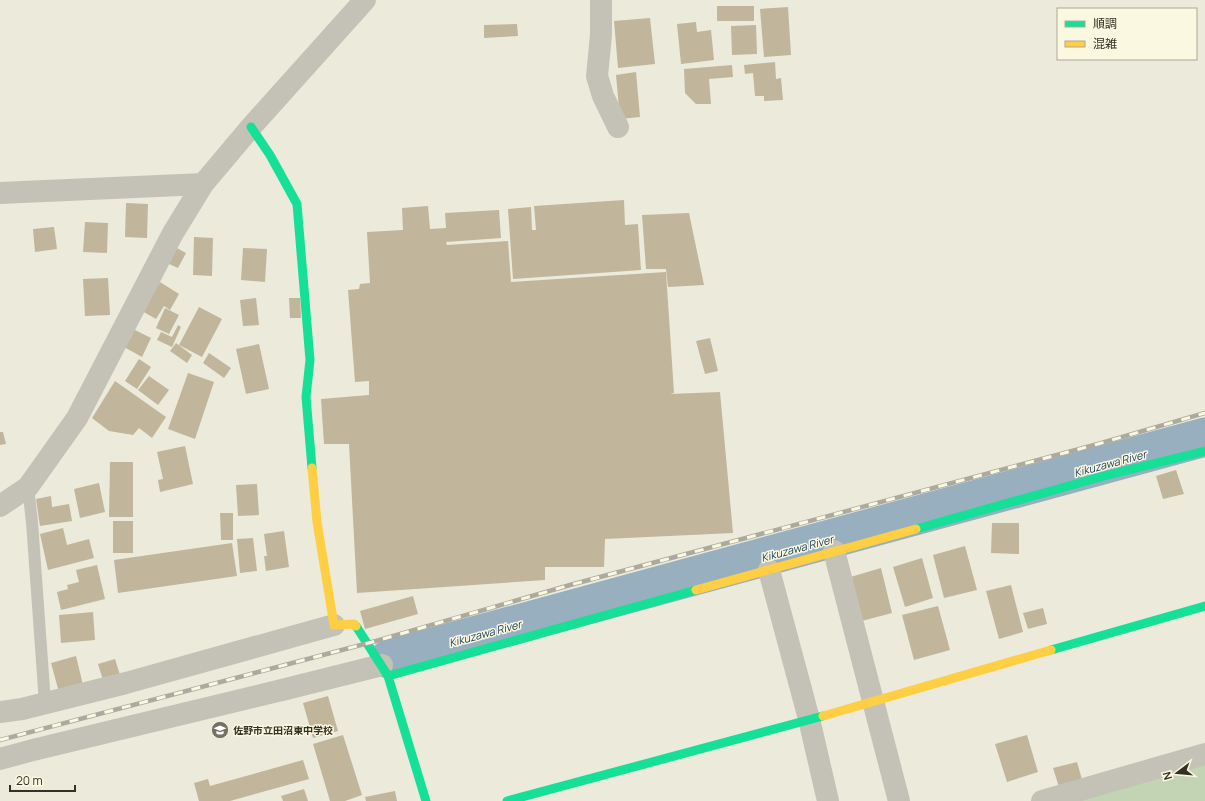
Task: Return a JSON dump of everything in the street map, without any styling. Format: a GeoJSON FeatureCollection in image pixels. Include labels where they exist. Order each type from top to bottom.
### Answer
{"type":"FeatureCollection","features":[{"type":"Feature","properties":{"kind":"street"},"geometry":{"type":"LineString","coordinates":[[0,506],[28,487],[77,418],[173,233],[203,184],[251,127],[365,0]]}},
{"type":"Feature","properties":{"kind":"street"},"geometry":{"type":"LineString","coordinates":[[601,0],[601,35],[597,76],[603,96],[618,127]]}},
{"type":"Feature","properties":{"kind":"street"},"geometry":{"type":"LineString","coordinates":[[251,127],[270,155],[297,204],[310,360],[306,397],[317,522],[334,626]]}},
{"type":"Feature","properties":{"kind":"street"},"geometry":{"type":"LineString","coordinates":[[0,193],[203,184]]}},
{"type":"Feature","properties":{"kind":"street"},"geometry":{"type":"LineString","coordinates":[[0,759],[278,691],[385,670],[769,570],[1104,476],[1205,451]]}},
{"type":"Feature","properties":{"kind":"street"},"geometry":{"type":"LineString","coordinates":[[834,551],[899,801]]}},
{"type":"Feature","properties":{"kind":"street"},"geometry":{"type":"LineString","coordinates":[[769,570],[809,719],[828,801]]}},
{"type":"Feature","properties":{"kind":"street"},"geometry":{"type":"LineString","coordinates":[[507,801],[873,702],[1205,606]]}},
{"type":"Feature","properties":{"kind":"street"},"geometry":{"type":"LineString","coordinates":[[0,712],[45,703],[126,683],[334,626],[354,624],[385,670],[426,801]]}},
{"type":"Feature","properties":{"kind":"street"},"geometry":{"type":"LineString","coordinates":[[1042,801],[1205,754]]}},
{"type":"Feature","properties":{"kind":"lane"},"geometry":{"type":"LineString","coordinates":[[28,487],[32,522],[45,703]]}},
{"type":"Feature","properties":{"kind":"green space"},"geometry":{"type":"Polygon","coordinates":[[[1205,754],[1205,801],[1042,801],[1205,754]]]}},
{"type":"Feature","properties":{"kind":"building"},"geometry":{"type":"Polygon","coordinates":[[[717,6],[754,6],[754,21],[717,21],[717,6]]]}},
{"type":"Feature","properties":{"kind":"building"},"geometry":{"type":"Polygon","coordinates":[[[788,7],[791,55],[764,57],[760,9],[788,7]]]}},
{"type":"Feature","properties":{"kind":"building"},"geometry":{"type":"Polygon","coordinates":[[[650,18],[655,64],[618,68],[614,21],[650,18]]]}},
{"type":"Feature","properties":{"kind":"building"},"geometry":{"type":"Polygon","coordinates":[[[696,22],[697,32],[711,30],[714,60],[681,64],[677,24],[696,22]]]}},
{"type":"Feature","properties":{"kind":"building"},"geometry":{"type":"Polygon","coordinates":[[[517,24],[518,36],[484,38],[484,25],[517,24]]]}},
{"type":"Feature","properties":{"kind":"building"},"geometry":{"type":"Polygon","coordinates":[[[756,25],[757,54],[732,55],[731,26],[756,25]]]}},
{"type":"Feature","properties":{"kind":"building"},"geometry":{"type":"Polygon","coordinates":[[[775,62],[776,79],[781,78],[783,100],[764,101],[764,96],[755,96],[753,73],[745,74],[744,65],[775,62]]]}},
{"type":"Feature","properties":{"kind":"building"},"geometry":{"type":"Polygon","coordinates":[[[732,65],[733,77],[709,79],[711,104],[696,104],[685,93],[684,69],[732,65]]]}},
{"type":"Feature","properties":{"kind":"building"},"geometry":{"type":"Polygon","coordinates":[[[636,72],[640,117],[620,119],[616,75],[636,72]]]}},
{"type":"Feature","properties":{"kind":"building"},"geometry":{"type":"Polygon","coordinates":[[[624,200],[625,225],[638,224],[641,270],[513,279],[508,209],[531,207],[532,230],[536,230],[534,206],[624,200]]]}},
{"type":"Feature","properties":{"kind":"building"},"geometry":{"type":"Polygon","coordinates":[[[126,203],[148,204],[147,238],[125,237],[126,203]]]}},
{"type":"Feature","properties":{"kind":"building"},"geometry":{"type":"Polygon","coordinates":[[[428,206],[430,229],[446,228],[445,213],[499,210],[501,238],[446,242],[447,245],[508,241],[511,282],[666,272],[674,393],[670,394],[720,392],[733,533],[605,539],[604,567],[545,567],[545,580],[357,593],[349,444],[324,444],[321,399],[369,395],[369,381],[355,382],[348,290],[359,289],[360,284],[370,283],[367,232],[403,230],[402,208],[428,206]]]}},
{"type":"Feature","properties":{"kind":"building"},"geometry":{"type":"Polygon","coordinates":[[[689,213],[704,285],[668,287],[666,269],[646,269],[642,215],[689,213]]]}},
{"type":"Feature","properties":{"kind":"building"},"geometry":{"type":"Polygon","coordinates":[[[85,222],[108,223],[107,253],[83,252],[85,222]]]}},
{"type":"Feature","properties":{"kind":"building"},"geometry":{"type":"Polygon","coordinates":[[[54,227],[57,249],[35,252],[33,229],[54,227]]]}},
{"type":"Feature","properties":{"kind":"building"},"geometry":{"type":"Polygon","coordinates":[[[194,237],[213,238],[212,276],[193,275],[194,237]]]}},
{"type":"Feature","properties":{"kind":"building"},"geometry":{"type":"Polygon","coordinates":[[[177,248],[186,253],[178,268],[169,264],[177,248]]]}},
{"type":"Feature","properties":{"kind":"building"},"geometry":{"type":"Polygon","coordinates":[[[243,248],[267,249],[265,282],[241,280],[243,248]]]}},
{"type":"Feature","properties":{"kind":"building"},"geometry":{"type":"Polygon","coordinates":[[[108,278],[110,315],[85,316],[83,279],[108,278]]]}},
{"type":"Feature","properties":{"kind":"building"},"geometry":{"type":"Polygon","coordinates":[[[160,282],[179,294],[170,310],[164,306],[156,319],[142,311],[160,282]]]}},
{"type":"Feature","properties":{"kind":"building"},"geometry":{"type":"Polygon","coordinates":[[[256,298],[259,325],[243,326],[240,300],[256,298]]]}},
{"type":"Feature","properties":{"kind":"building"},"geometry":{"type":"Polygon","coordinates":[[[289,298],[300,298],[301,318],[290,318],[289,298]]]}},
{"type":"Feature","properties":{"kind":"building"},"geometry":{"type":"Polygon","coordinates":[[[199,307],[222,319],[202,357],[179,345],[199,307]]]}},
{"type":"Feature","properties":{"kind":"building"},"geometry":{"type":"Polygon","coordinates":[[[165,308],[179,315],[169,334],[156,328],[165,308]]]}},
{"type":"Feature","properties":{"kind":"building"},"geometry":{"type":"Polygon","coordinates":[[[178,325],[181,327],[172,347],[157,340],[161,332],[172,337],[178,325]]]}},
{"type":"Feature","properties":{"kind":"building"},"geometry":{"type":"Polygon","coordinates":[[[133,329],[151,338],[142,357],[124,347],[133,329]]]}},
{"type":"Feature","properties":{"kind":"building"},"geometry":{"type":"Polygon","coordinates":[[[710,338],[718,371],[705,374],[696,341],[710,338]]]}},
{"type":"Feature","properties":{"kind":"building"},"geometry":{"type":"Polygon","coordinates":[[[176,343],[192,355],[187,363],[170,351],[176,343]]]}},
{"type":"Feature","properties":{"kind":"building"},"geometry":{"type":"Polygon","coordinates":[[[259,344],[269,389],[246,394],[236,349],[259,344]]]}},
{"type":"Feature","properties":{"kind":"building"},"geometry":{"type":"Polygon","coordinates":[[[209,353],[231,368],[224,378],[203,363],[209,353]]]}},
{"type":"Feature","properties":{"kind":"building"},"geometry":{"type":"Polygon","coordinates":[[[139,359],[151,367],[137,389],[125,381],[139,359]]]}},
{"type":"Feature","properties":{"kind":"building"},"geometry":{"type":"Polygon","coordinates":[[[188,373],[214,382],[195,439],[168,429],[188,373]]]}},
{"type":"Feature","properties":{"kind":"building"},"geometry":{"type":"Polygon","coordinates":[[[149,376],[169,390],[158,405],[138,390],[149,376]]]}},
{"type":"Feature","properties":{"kind":"building"},"geometry":{"type":"Polygon","coordinates":[[[115,381],[166,417],[152,438],[139,428],[133,435],[109,431],[92,418],[115,381]]]}},
{"type":"Feature","properties":{"kind":"building"},"geometry":{"type":"Polygon","coordinates":[[[0,432],[3,432],[6,444],[0,445],[0,432]]]}},
{"type":"Feature","properties":{"kind":"building"},"geometry":{"type":"Polygon","coordinates":[[[185,446],[193,484],[160,492],[158,480],[163,479],[157,452],[185,446]]]}},
{"type":"Feature","properties":{"kind":"building"},"geometry":{"type":"Polygon","coordinates":[[[110,462],[133,462],[133,517],[109,517],[110,462]]]}},
{"type":"Feature","properties":{"kind":"building"},"geometry":{"type":"Polygon","coordinates":[[[1176,470],[1184,494],[1163,499],[1156,476],[1176,470]]]}},
{"type":"Feature","properties":{"kind":"building"},"geometry":{"type":"Polygon","coordinates":[[[99,483],[105,512],[80,518],[74,489],[99,483]]]}},
{"type":"Feature","properties":{"kind":"building"},"geometry":{"type":"Polygon","coordinates":[[[257,484],[259,515],[238,516],[236,485],[257,484]]]}},
{"type":"Feature","properties":{"kind":"building"},"geometry":{"type":"Polygon","coordinates":[[[51,496],[52,507],[69,504],[72,521],[40,526],[36,499],[51,496]]]}},
{"type":"Feature","properties":{"kind":"building"},"geometry":{"type":"Polygon","coordinates":[[[220,513],[233,513],[233,540],[221,540],[220,513]]]}},
{"type":"Feature","properties":{"kind":"building"},"geometry":{"type":"Polygon","coordinates":[[[113,521],[133,521],[133,553],[113,553],[113,521]]]}},
{"type":"Feature","properties":{"kind":"building"},"geometry":{"type":"Polygon","coordinates":[[[992,523],[1019,523],[1019,554],[991,553],[992,523]]]}},
{"type":"Feature","properties":{"kind":"building"},"geometry":{"type":"Polygon","coordinates":[[[63,528],[67,545],[89,539],[94,558],[48,570],[40,534],[63,528]]]}},
{"type":"Feature","properties":{"kind":"building"},"geometry":{"type":"Polygon","coordinates":[[[284,531],[289,567],[266,571],[264,556],[267,556],[264,534],[284,531]]]}},
{"type":"Feature","properties":{"kind":"building"},"geometry":{"type":"Polygon","coordinates":[[[253,538],[257,571],[240,573],[237,539],[253,538]]]}},
{"type":"Feature","properties":{"kind":"building"},"geometry":{"type":"Polygon","coordinates":[[[232,543],[237,576],[118,593],[114,560],[232,543]]]}},
{"type":"Feature","properties":{"kind":"building"},"geometry":{"type":"Polygon","coordinates":[[[965,546],[977,590],[944,598],[933,555],[965,546]]]}},
{"type":"Feature","properties":{"kind":"building"},"geometry":{"type":"Polygon","coordinates":[[[922,558],[933,598],[905,607],[893,567],[922,558]]]}},
{"type":"Feature","properties":{"kind":"building"},"geometry":{"type":"Polygon","coordinates":[[[97,565],[105,599],[61,610],[57,592],[68,589],[67,585],[79,582],[76,570],[97,565]]]}},
{"type":"Feature","properties":{"kind":"building"},"geometry":{"type":"Polygon","coordinates":[[[881,568],[892,613],[858,622],[847,578],[881,568]]]}},
{"type":"Feature","properties":{"kind":"building"},"geometry":{"type":"Polygon","coordinates":[[[1011,585],[1023,632],[999,639],[986,591],[1011,585]]]}},
{"type":"Feature","properties":{"kind":"building"},"geometry":{"type":"Polygon","coordinates":[[[413,596],[418,614],[365,629],[360,611],[413,596]]]}},
{"type":"Feature","properties":{"kind":"building"},"geometry":{"type":"Polygon","coordinates":[[[938,606],[950,650],[914,660],[902,615],[938,606]]]}},
{"type":"Feature","properties":{"kind":"building"},"geometry":{"type":"Polygon","coordinates":[[[1043,608],[1047,624],[1028,629],[1023,613],[1043,608]]]}},
{"type":"Feature","properties":{"kind":"building"},"geometry":{"type":"Polygon","coordinates":[[[93,612],[95,640],[61,643],[59,615],[93,612]]]}},
{"type":"Feature","properties":{"kind":"building"},"geometry":{"type":"Polygon","coordinates":[[[76,656],[84,689],[60,696],[51,663],[76,656]]]}},
{"type":"Feature","properties":{"kind":"building"},"geometry":{"type":"Polygon","coordinates":[[[115,659],[120,675],[103,680],[98,664],[115,659]]]}},
{"type":"Feature","properties":{"kind":"building"},"geometry":{"type":"Polygon","coordinates":[[[328,696],[338,731],[313,738],[303,703],[328,696]]]}},
{"type":"Feature","properties":{"kind":"building"},"geometry":{"type":"Polygon","coordinates":[[[343,735],[362,795],[345,801],[330,801],[313,744],[343,735]]]}},
{"type":"Feature","properties":{"kind":"building"},"geometry":{"type":"Polygon","coordinates":[[[1027,735],[1038,772],[1007,782],[995,744],[1027,735]]]}},
{"type":"Feature","properties":{"kind":"building"},"geometry":{"type":"Polygon","coordinates":[[[303,760],[309,779],[230,801],[199,801],[194,783],[208,779],[210,786],[303,760]]]}},
{"type":"Feature","properties":{"kind":"building"},"geometry":{"type":"Polygon","coordinates":[[[1077,762],[1083,783],[1060,790],[1053,768],[1077,762]]]}},
{"type":"Feature","properties":{"kind":"building"},"geometry":{"type":"Polygon","coordinates":[[[304,789],[308,801],[283,801],[281,796],[304,789]]]}},
{"type":"Feature","properties":{"kind":"building"},"geometry":{"type":"Polygon","coordinates":[[[395,791],[397,801],[366,801],[365,797],[395,791]]]}},
{"type":"Feature","properties":{"kind":"waterway","name":"Kikuzawa River"},"geometry":{"type":"LineString","coordinates":[[389,659],[1205,437]]}},
{"type":"Feature","properties":{"kind":"railway"},"geometry":{"type":"LineString","coordinates":[[0,740],[376,641],[570,585],[1098,444],[1205,413]]}},
{"type":"Feature","properties":{"kind":"traffic: fast"},"geometry":{"type":"LineString","coordinates":[[251,127],[270,155],[297,204],[310,360],[306,397],[312,468]]}},
{"type":"Feature","properties":{"kind":"traffic: fast"},"geometry":{"type":"LineString","coordinates":[[916,529],[1104,476],[1205,451]]}},
{"type":"Feature","properties":{"kind":"traffic: fast"},"geometry":{"type":"LineString","coordinates":[[388,676],[696,590]]}},
{"type":"Feature","properties":{"kind":"traffic: fast"},"geometry":{"type":"LineString","coordinates":[[1051,650],[1205,606]]}},
{"type":"Feature","properties":{"kind":"traffic: fast"},"geometry":{"type":"LineString","coordinates":[[356,626],[388,676],[426,801]]}},
{"type":"Feature","properties":{"kind":"traffic: fast"},"geometry":{"type":"LineString","coordinates":[[507,801],[823,716]]}},
{"type":"Feature","properties":{"kind":"traffic: slow"},"geometry":{"type":"LineString","coordinates":[[312,468],[317,522],[334,625],[354,624],[356,626]]}},
{"type":"Feature","properties":{"kind":"traffic: slow"},"geometry":{"type":"LineString","coordinates":[[696,590],[916,529]]}},
{"type":"Feature","properties":{"kind":"traffic: slow"},"geometry":{"type":"LineString","coordinates":[[823,716],[1051,650]]}},
{"type":"Feature","properties":{"kind":"place","name":"佐野市立田沼東中学校"},"geometry":{"type":"Point","coordinates":[220,730]}}]}
